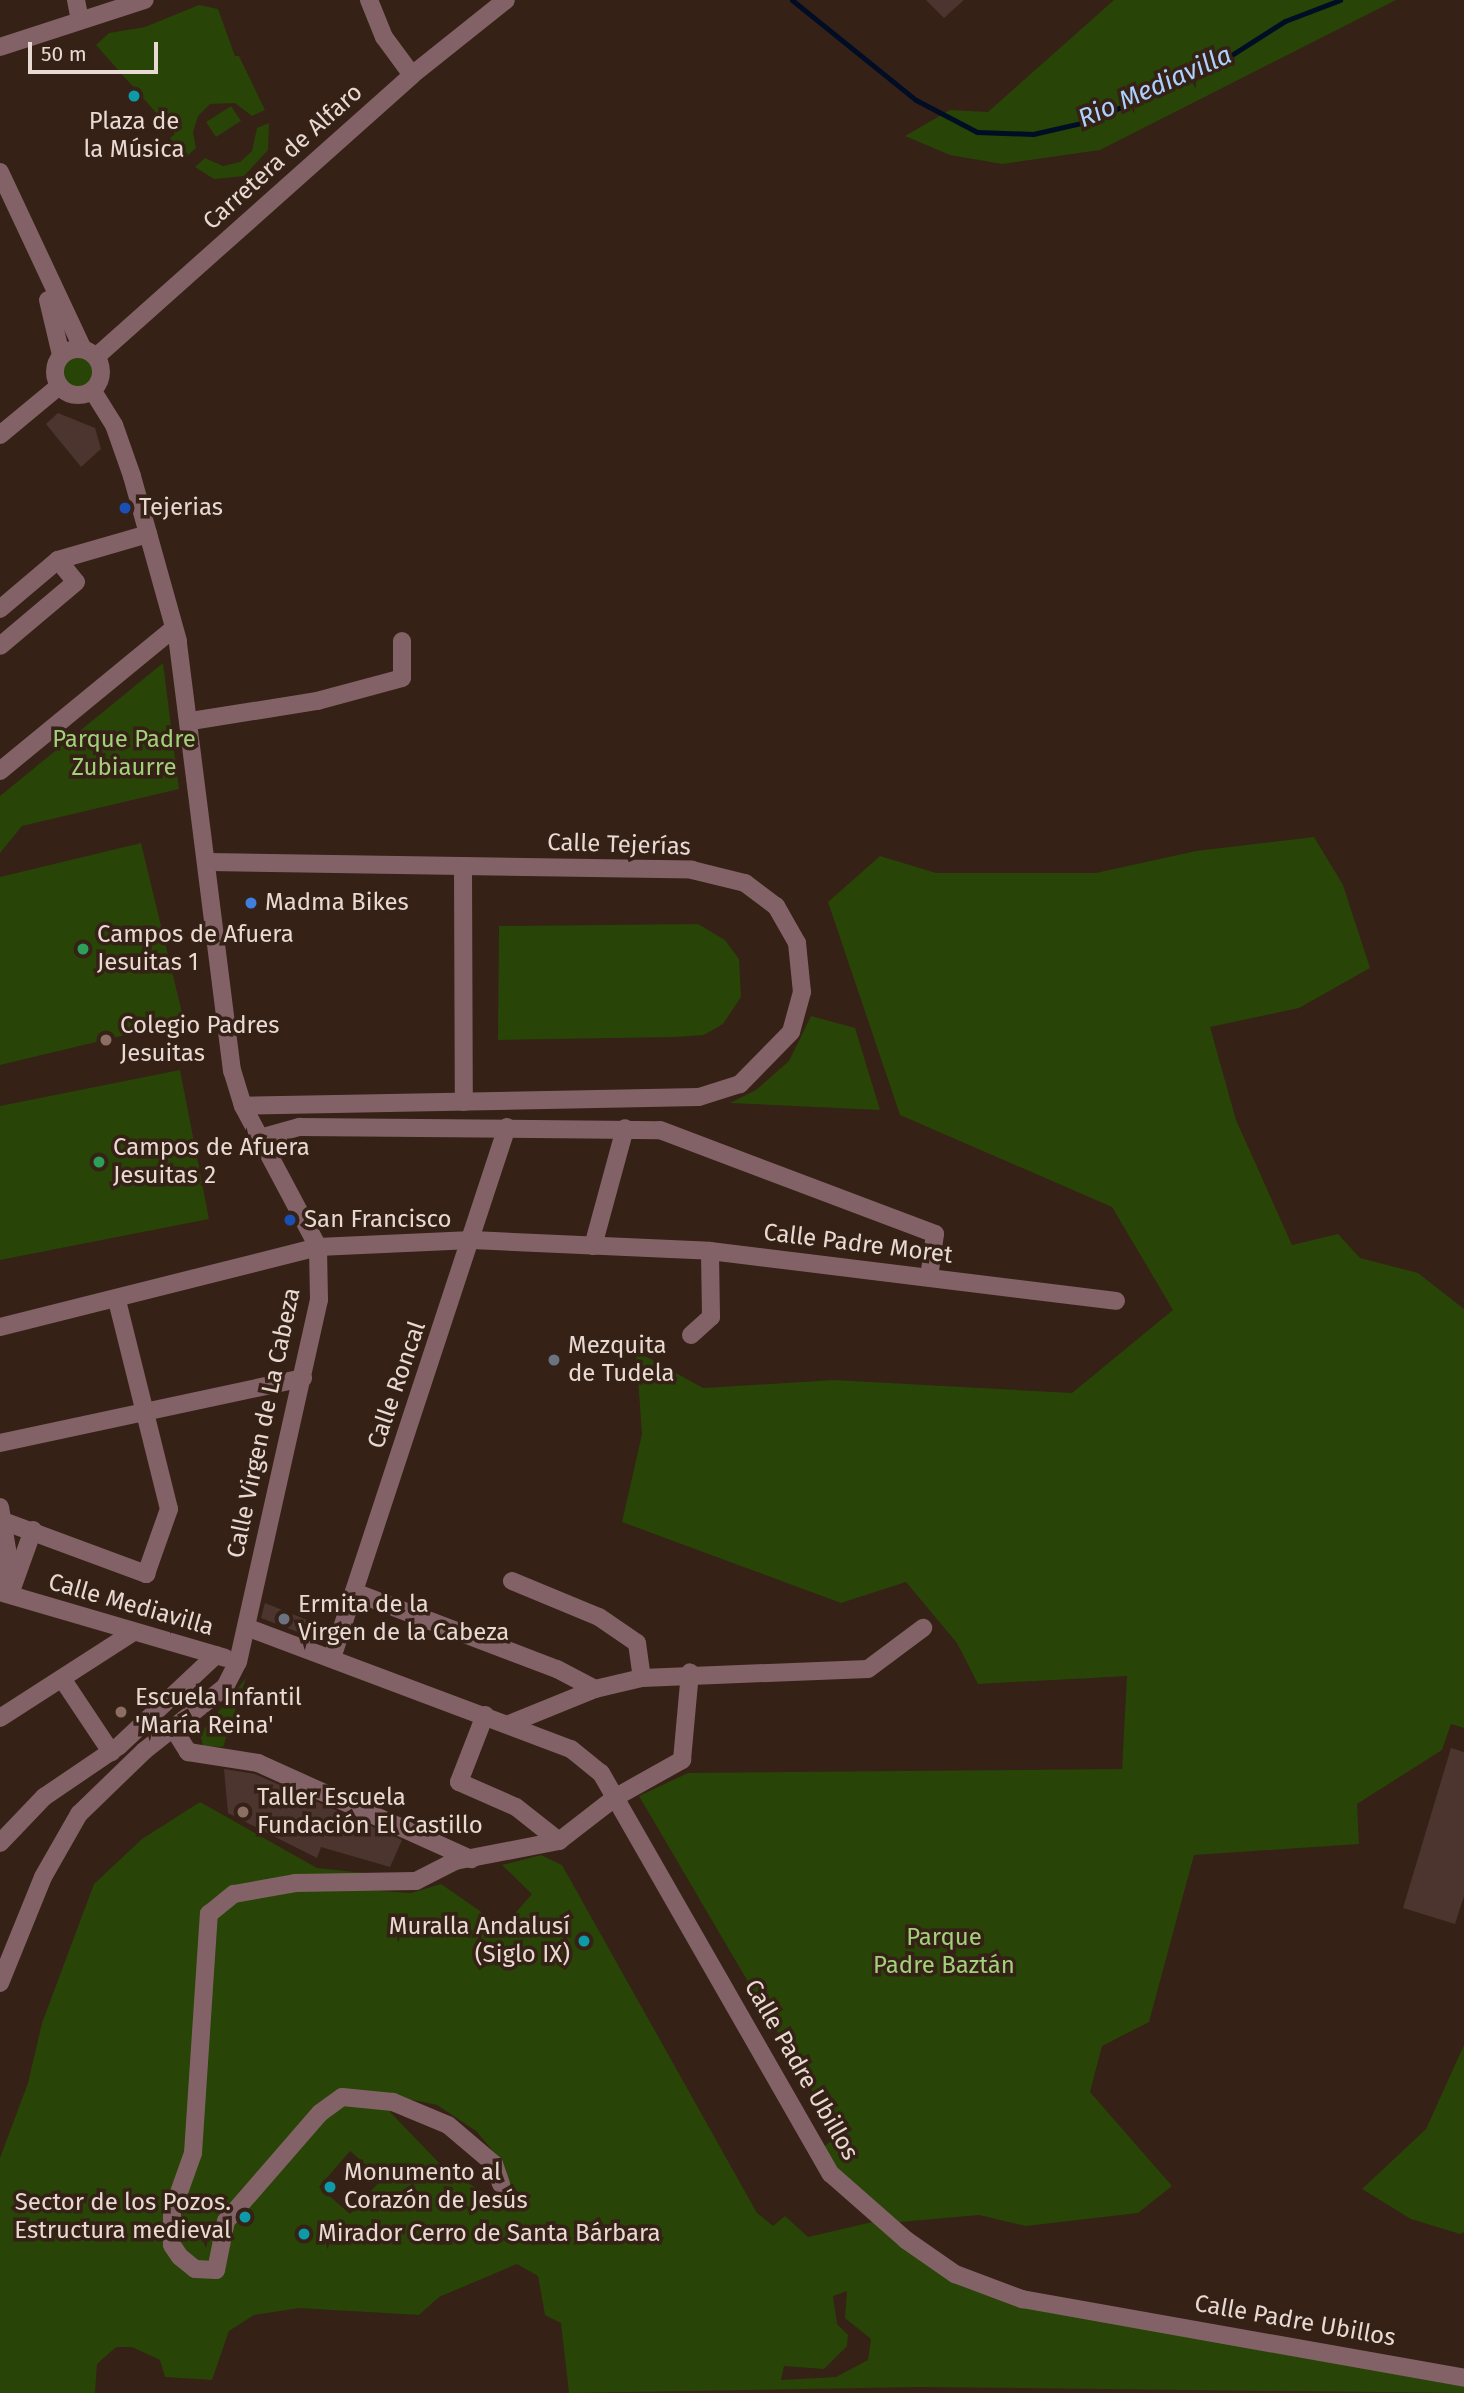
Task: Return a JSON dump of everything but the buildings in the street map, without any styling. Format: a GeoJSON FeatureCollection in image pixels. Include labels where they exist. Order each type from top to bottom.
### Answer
{"type":"FeatureCollection","features":[{"type":"Feature","properties":{"kind":"street"},"geometry":{"type":"LineString","coordinates":[[76,0],[80,20]]}},
{"type":"Feature","properties":{"kind":"street"},"geometry":{"type":"LineString","coordinates":[[0,47],[145,0]]}},
{"type":"Feature","properties":{"kind":"street"},"geometry":{"type":"LineString","coordinates":[[369,0],[384,37],[412,75]]}},
{"type":"Feature","properties":{"kind":"street","name":"Carretera de Alfaro"},"geometry":{"type":"LineString","coordinates":[[90,353],[412,75],[506,0]]}},
{"type":"Feature","properties":{"kind":"street"},"geometry":{"type":"LineString","coordinates":[[0,172],[90,353],[102,370],[93,391],[78,396],[59,386],[55,373],[61,355],[52,309],[0,192]]}},
{"type":"Feature","properties":{"kind":"street"},"geometry":{"type":"LineString","coordinates":[[61,355],[90,353]]}},
{"type":"Feature","properties":{"kind":"street"},"geometry":{"type":"LineString","coordinates":[[0,435],[59,386]]}},
{"type":"Feature","properties":{"kind":"street","name":"Calle Virgen de La Cabeza"},"geometry":{"type":"LineString","coordinates":[[93,391],[114,425],[174,628],[191,722],[232,1071],[243,1106],[318,1247],[319,1300],[239,1662]]}},
{"type":"Feature","properties":{"kind":"street"},"geometry":{"type":"LineString","coordinates":[[0,609],[58,560],[148,534]]}},
{"type":"Feature","properties":{"kind":"street"},"geometry":{"type":"LineString","coordinates":[[0,646],[76,582],[58,560]]}},
{"type":"Feature","properties":{"kind":"street"},"geometry":{"type":"LineString","coordinates":[[0,771],[174,628]]}},
{"type":"Feature","properties":{"kind":"street"},"geometry":{"type":"LineString","coordinates":[[191,722],[317,701],[402,678],[402,641]]}},
{"type":"Feature","properties":{"kind":"street","name":"Calle Tejerías"},"geometry":{"type":"LineString","coordinates":[[208,862],[692,870],[744,883],[776,906],[797,943],[802,992],[791,1032],[775,1053],[740,1084],[699,1097],[243,1106]]}},
{"type":"Feature","properties":{"kind":"street"},"geometry":{"type":"LineString","coordinates":[[463,866],[464,1102]]}},
{"type":"Feature","properties":{"kind":"street"},"geometry":{"type":"LineString","coordinates":[[260,1138],[299,1127],[660,1130],[934,1234],[929,1278]]}},
{"type":"Feature","properties":{"kind":"street","name":"Calle Roncal"},"geometry":{"type":"LineString","coordinates":[[332,1658],[472,1240],[507,1127]]}},
{"type":"Feature","properties":{"kind":"street"},"geometry":{"type":"LineString","coordinates":[[593,1246],[625,1128]]}},
{"type":"Feature","properties":{"kind":"street","name":"Calle Padre Moret"},"geometry":{"type":"LineString","coordinates":[[0,1327],[117,1301],[318,1247],[472,1240],[710,1251],[1116,1301]]}},
{"type":"Feature","properties":{"kind":"street"},"geometry":{"type":"LineString","coordinates":[[691,1335],[711,1317],[710,1251]]}},
{"type":"Feature","properties":{"kind":"street"},"geometry":{"type":"LineString","coordinates":[[2,1514],[33,1530],[146,1574],[169,1509],[117,1301]]}},
{"type":"Feature","properties":{"kind":"street"},"geometry":{"type":"LineString","coordinates":[[0,1443],[303,1378]]}},
{"type":"Feature","properties":{"kind":"street"},"geometry":{"type":"LineString","coordinates":[[2,1514],[9,1561],[0,1582],[5,1593]]}},
{"type":"Feature","properties":{"kind":"street"},"geometry":{"type":"LineString","coordinates":[[5,1593],[33,1530]]}},
{"type":"Feature","properties":{"kind":"street"},"geometry":{"type":"LineString","coordinates":[[512,1581],[599,1617],[636,1643],[642,1678]]}},
{"type":"Feature","properties":{"kind":"street"},"geometry":{"type":"LineString","coordinates":[[354,1592],[557,1669],[595,1689]]}},
{"type":"Feature","properties":{"kind":"street","name":"Calle Mediavilla"},"geometry":{"type":"LineString","coordinates":[[5,1593],[132,1633],[239,1662]]}},
{"type":"Feature","properties":{"kind":"street","name":"Calle Padre Ubillos"},"geometry":{"type":"LineString","coordinates":[[246,1627],[571,1749],[601,1773],[831,2174],[906,2240],[955,2274],[1022,2299],[1464,2378]]}},
{"type":"Feature","properties":{"kind":"street"},"geometry":{"type":"LineString","coordinates":[[509,1724],[595,1689],[642,1678],[690,1672],[868,1669],[923,1628]]}},
{"type":"Feature","properties":{"kind":"street"},"geometry":{"type":"LineString","coordinates":[[0,1718],[63,1680],[132,1633]]}},
{"type":"Feature","properties":{"kind":"street"},"geometry":{"type":"LineString","coordinates":[[0,1843],[44,1797],[111,1752],[216,1655]]}},
{"type":"Feature","properties":{"kind":"street"},"geometry":{"type":"LineString","coordinates":[[0,1983],[43,1877],[79,1814],[144,1751],[175,1731],[225,1687],[239,1662]]}},
{"type":"Feature","properties":{"kind":"street"},"geometry":{"type":"LineString","coordinates":[[501,2183],[494,2164],[448,2124],[393,2102],[342,2097],[320,2113],[226,2221],[216,2270],[195,2269],[172,2245],[172,2212],[193,2153],[209,1914],[234,1894],[296,1883],[416,1881],[455,1861],[559,1841],[616,1797],[682,1760],[690,1672]]}},
{"type":"Feature","properties":{"kind":"street"},"geometry":{"type":"LineString","coordinates":[[63,1680],[111,1752]]}},
{"type":"Feature","properties":{"kind":"street"},"geometry":{"type":"LineString","coordinates":[[485,1715],[459,1782],[516,1807],[559,1841]]}},
{"type":"Feature","properties":{"kind":"street"},"geometry":{"type":"LineString","coordinates":[[175,1731],[188,1752],[258,1763],[471,1859]]}},
{"type":"Feature","properties":{"kind":"green space"},"geometry":{"type":"Polygon","coordinates":[[[1114,0],[1396,0],[1100,150],[1002,164],[950,155],[905,136],[950,110],[988,112],[1114,0]]]}},
{"type":"Feature","properties":{"kind":"green space"},"geometry":{"type":"Polygon","coordinates":[[[199,5],[218,9],[235,56],[239,56],[265,110],[252,116],[235,103],[210,104],[198,116],[193,132],[196,148],[186,157],[170,138],[175,134],[96,45],[109,33],[145,27],[199,5]]]}},
{"type":"Feature","properties":{"kind":"green space"},"geometry":{"type":"Polygon","coordinates":[[[231,106],[241,121],[216,137],[206,122],[231,106]]]}},
{"type":"Feature","properties":{"kind":"green space"},"geometry":{"type":"Polygon","coordinates":[[[269,123],[268,150],[244,176],[214,179],[195,167],[205,158],[223,166],[240,162],[252,151],[257,128],[269,123]]]}},
{"type":"Feature","properties":{"kind":"green space"},"geometry":{"type":"Polygon","coordinates":[[[77,353],[89,358],[94,370],[89,382],[77,387],[65,382],[60,370],[65,358],[77,353]]]}},
{"type":"Feature","properties":{"kind":"green space","name":"Parque Padre Zubiaurre"},"geometry":{"type":"Polygon","coordinates":[[[163,663],[179,789],[22,826],[0,853],[0,796],[163,663]]]}},
{"type":"Feature","properties":{"kind":"green space","name":"Parque Padre Baztán"},"geometry":{"type":"Polygon","coordinates":[[[1314,837],[1343,885],[1370,968],[1299,1008],[1210,1027],[1236,1120],[1292,1245],[1338,1234],[1360,1258],[1418,1273],[1464,1309],[1464,1728],[1451,1724],[1442,1750],[1357,1804],[1359,1844],[1194,1855],[1149,2022],[1102,2046],[1090,2092],[1172,2186],[1138,2213],[1026,2226],[979,2215],[889,2223],[820,2150],[838,2135],[639,1796],[688,1773],[1122,1769],[1127,1676],[978,1684],[957,1643],[906,1582],[841,1603],[622,1522],[642,1434],[636,1351],[703,1388],[834,1380],[1072,1393],[1173,1310],[1112,1207],[900,1115],[828,902],[880,856],[936,873],[1096,873],[1196,851],[1314,837]]]}},
{"type":"Feature","properties":{"kind":"green space","name":"Campos de Afuera Jesuitas 1"},"geometry":{"type":"Polygon","coordinates":[[[141,843],[184,1021],[0,1065],[0,877],[141,843]]]}},
{"type":"Feature","properties":{"kind":"green space"},"geometry":{"type":"Polygon","coordinates":[[[698,924],[725,940],[739,959],[741,997],[723,1024],[704,1035],[676,1037],[498,1040],[499,926],[698,924]]]}},
{"type":"Feature","properties":{"kind":"green space"},"geometry":{"type":"Polygon","coordinates":[[[811,1016],[855,1028],[880,1110],[730,1103],[756,1090],[789,1061],[811,1016]]]}},
{"type":"Feature","properties":{"kind":"green space","name":"Campos de Afuera Jesuitas 2"},"geometry":{"type":"Polygon","coordinates":[[[180,1070],[209,1219],[0,1260],[0,1106],[180,1070]]]}},
{"type":"Feature","properties":{"kind":"green space"},"geometry":{"type":"Polygon","coordinates":[[[246,1678],[223,1747],[203,1746],[200,1734],[246,1678]]]}},
{"type":"Feature","properties":{"kind":"green space"},"geometry":{"type":"Polygon","coordinates":[[[200,1802],[317,1868],[374,1874],[366,1890],[411,1893],[441,1884],[503,1927],[532,1894],[502,1865],[541,1855],[562,1865],[757,2213],[773,2226],[785,2216],[808,2237],[881,2220],[991,2290],[1464,2379],[1464,2393],[919,2387],[569,2393],[561,2323],[545,2315],[538,2276],[517,2264],[439,2297],[419,2315],[299,2308],[254,2315],[229,2331],[212,2380],[165,2377],[160,2360],[132,2347],[116,2347],[97,2364],[95,2393],[0,2393],[0,2158],[28,2083],[42,2023],[94,1884],[142,1839],[200,1802]],[[395,2096],[390,2112],[443,2167],[487,2195],[509,2192],[502,2162],[476,2131],[437,2105],[395,2096]],[[350,2151],[319,2187],[350,2214],[382,2179],[350,2151]],[[847,2291],[833,2296],[837,2324],[848,2335],[847,2346],[824,2369],[784,2366],[781,2380],[836,2377],[868,2360],[871,2339],[845,2318],[847,2291]]]}},
{"type":"Feature","properties":{"kind":"green space"},"geometry":{"type":"Polygon","coordinates":[[[1464,2045],[1464,2232],[1460,2234],[1411,2219],[1362,2189],[1426,2129],[1464,2045]]]}},
{"type":"Feature","properties":{"kind":"waterway","name":"Rio Mediavilla"},"geometry":{"type":"LineString","coordinates":[[792,0],[916,100],[977,132],[1033,134],[1090,121],[1219,63],[1285,21],[1340,0]]}},
{"type":"Feature","properties":{"kind":"place","name":"Plaza de la Música"},"geometry":{"type":"Point","coordinates":[134,96]}},
{"type":"Feature","properties":{"kind":"place","name":"Tejerias"},"geometry":{"type":"Point","coordinates":[125,508]}},
{"type":"Feature","properties":{"kind":"place","name":"Madma Bikes"},"geometry":{"type":"Point","coordinates":[251,903]}},
{"type":"Feature","properties":{"kind":"place","name":"Campos de Afuera Jesuitas 1"},"geometry":{"type":"Point","coordinates":[83,949]}},
{"type":"Feature","properties":{"kind":"place","name":"Colegio Padres Jesuitas"},"geometry":{"type":"Point","coordinates":[106,1040]}},
{"type":"Feature","properties":{"kind":"place","name":"Campos de Afuera Jesuitas 2"},"geometry":{"type":"Point","coordinates":[99,1162]}},
{"type":"Feature","properties":{"kind":"place","name":"San Francisco"},"geometry":{"type":"Point","coordinates":[290,1220]}},
{"type":"Feature","properties":{"kind":"place","name":"Mezquita de Tudela"},"geometry":{"type":"Point","coordinates":[554,1360]}},
{"type":"Feature","properties":{"kind":"place","name":"Ermita de la Virgen de la Cabeza"},"geometry":{"type":"Point","coordinates":[284,1619]}},
{"type":"Feature","properties":{"kind":"place","name":"Escuela Infantil 'María Reina'"},"geometry":{"type":"Point","coordinates":[121,1712]}},
{"type":"Feature","properties":{"kind":"place","name":"Taller Escuela Fundación El Castillo"},"geometry":{"type":"Point","coordinates":[243,1812]}},
{"type":"Feature","properties":{"kind":"place","name":"Muralla Andalusí (Siglo IX)"},"geometry":{"type":"Point","coordinates":[584,1941]}},
{"type":"Feature","properties":{"kind":"place","name":"Monumento al Corazón de Jesús"},"geometry":{"type":"Point","coordinates":[330,2187]}},
{"type":"Feature","properties":{"kind":"place","name":"Sector de los Pozos. Estructura medieval"},"geometry":{"type":"Point","coordinates":[245,2217]}},
{"type":"Feature","properties":{"kind":"place","name":"Mirador Cerro de Santa Bárbara"},"geometry":{"type":"Point","coordinates":[304,2234]}}]}
